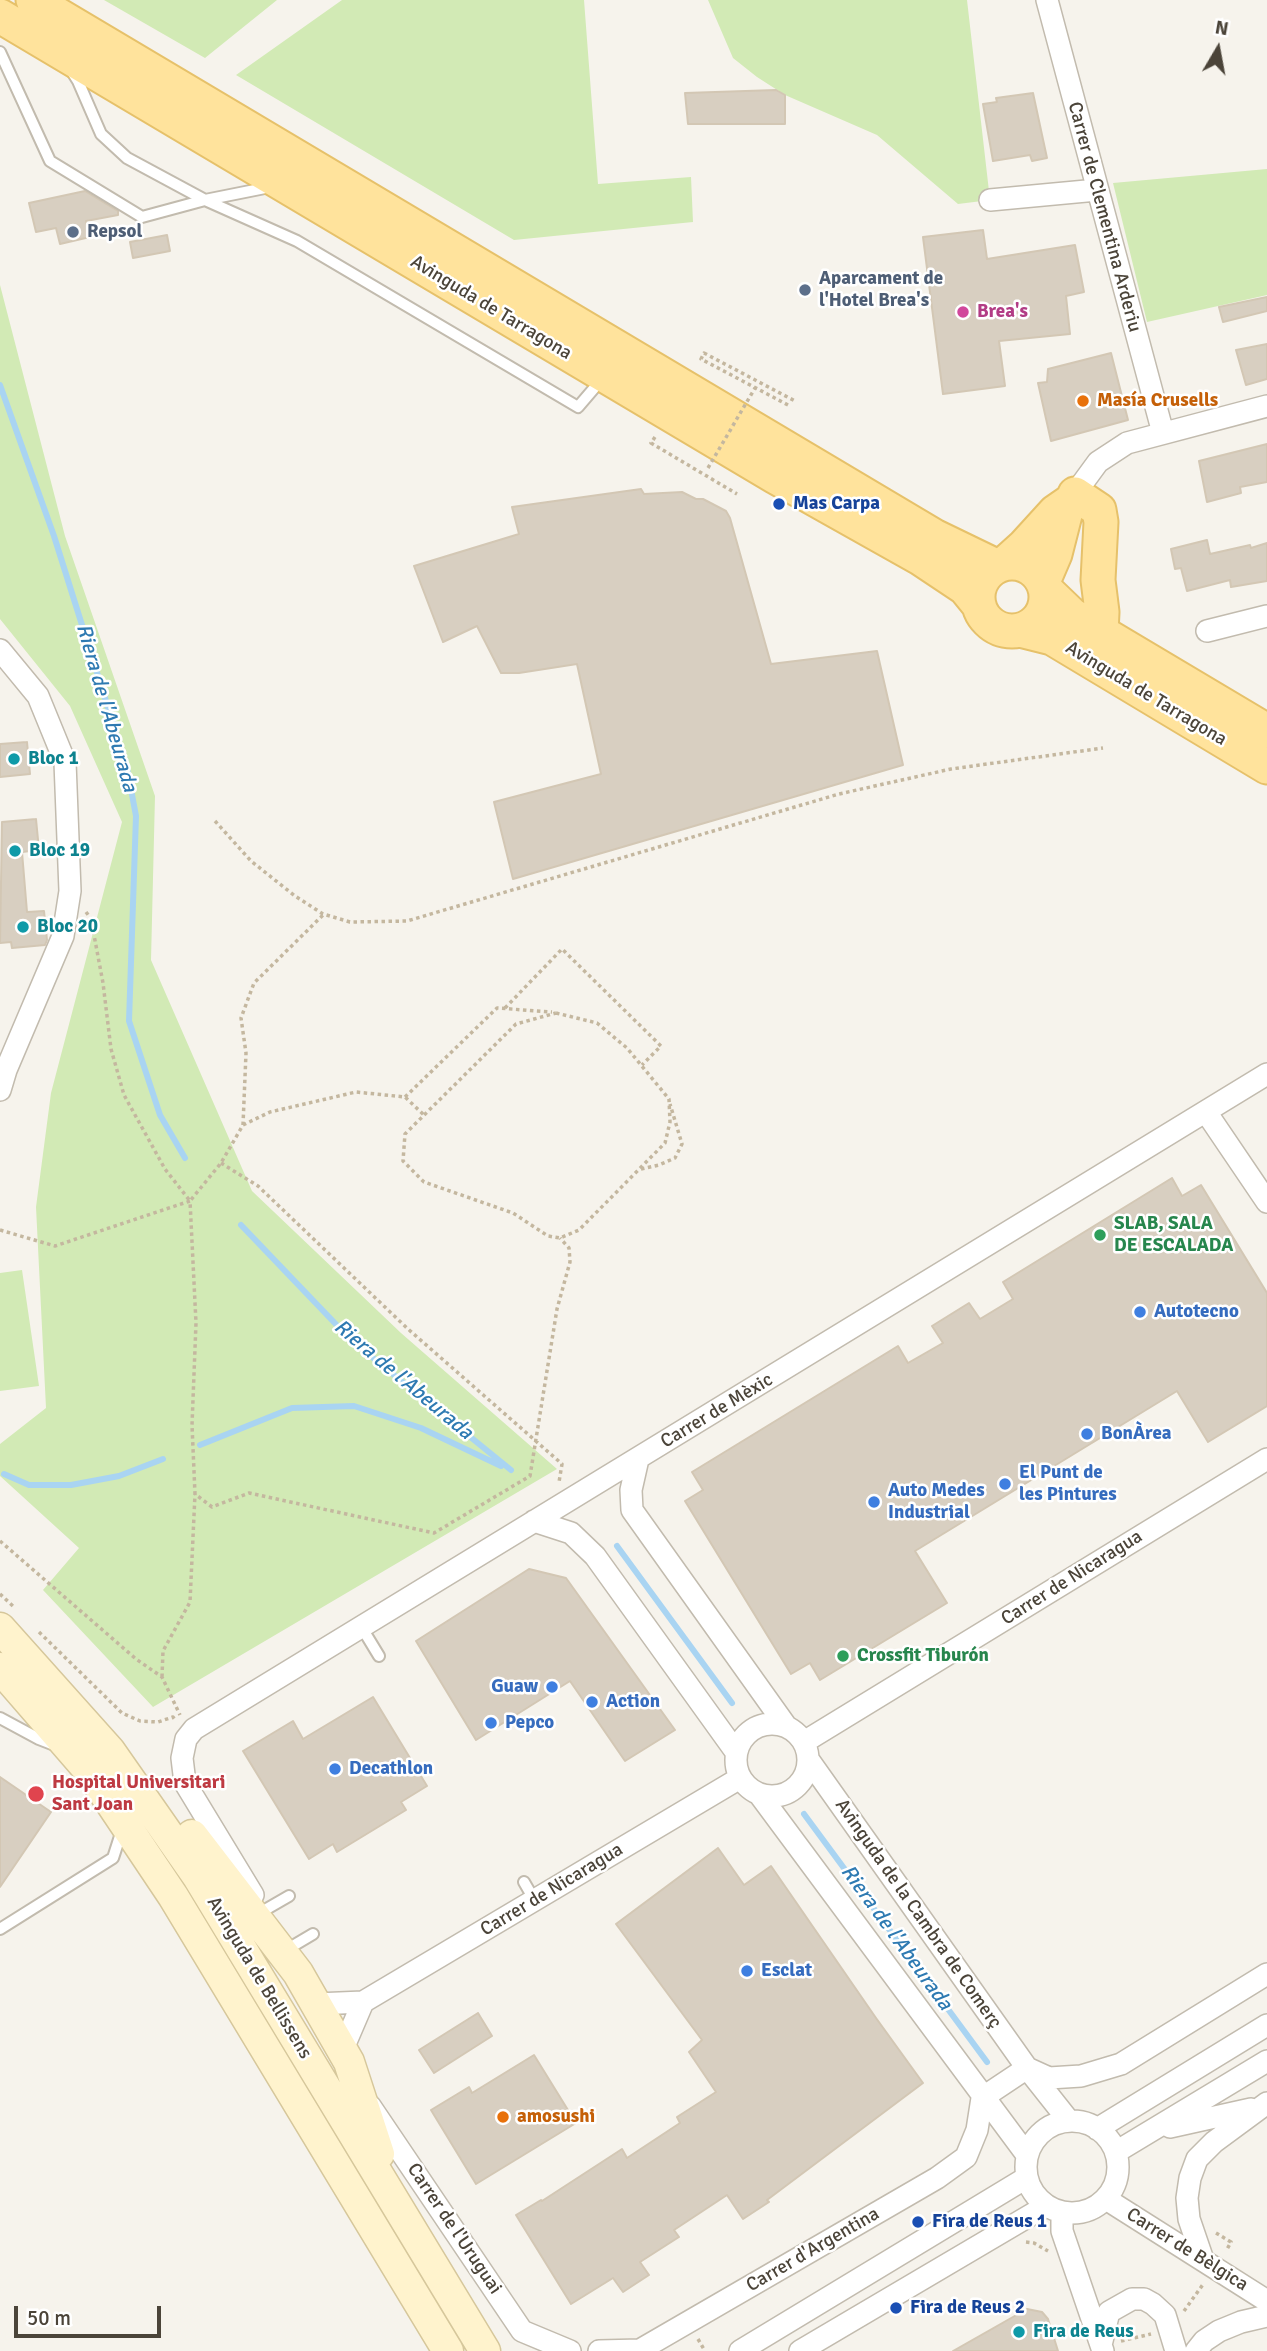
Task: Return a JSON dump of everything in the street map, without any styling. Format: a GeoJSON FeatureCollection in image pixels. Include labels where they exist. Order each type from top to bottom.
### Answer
{"type":"FeatureCollection","features":[{"type":"Feature","properties":{"kind":"main road","name":"Avinguda de Tarragona"},"geometry":{"type":"LineString","coordinates":[[33,0],[934,536],[1000,565]]}},
{"type":"Feature","properties":{"kind":"main road","name":"Avinguda de Tarragona"},"geometry":{"type":"LineString","coordinates":[[0,16],[605,376],[920,558],[965,588],[978,604]]}},
{"type":"Feature","properties":{"kind":"main road"},"geometry":{"type":"LineString","coordinates":[[1071,498],[1044,585],[1045,607],[1040,617],[1020,631],[1004,631],[994,626],[982,614],[978,604],[977,593],[981,582],[987,573],[1024,546],[1071,498]]}},
{"type":"Feature","properties":{"kind":"main road"},"geometry":{"type":"LineString","coordinates":[[1071,498],[1099,510],[1101,522],[1098,580],[1102,612],[1101,633]]}},
{"type":"Feature","properties":{"kind":"main road"},"geometry":{"type":"LineString","coordinates":[[1000,565],[1019,563],[1027,566],[1044,585]]}},
{"type":"Feature","properties":{"kind":"main road","name":"Avinguda de Tarragona"},"geometry":{"type":"LineString","coordinates":[[1044,585],[1072,615],[1267,731]]}},
{"type":"Feature","properties":{"kind":"main road","name":"Avinguda de Tarragona"},"geometry":{"type":"LineString","coordinates":[[1020,631],[1052,638],[1267,767]]}},
{"type":"Feature","properties":{"kind":"main road"},"geometry":{"type":"LineString","coordinates":[[17,1628],[142,1771],[292,1961],[342,2051],[379,2154],[437,2274]]}},
{"type":"Feature","properties":{"kind":"main road","name":"Avinguda de Bellissens"},"geometry":{"type":"LineString","coordinates":[[17,1628],[110,1751],[198,1877],[485,2351]]}},
{"type":"Feature","properties":{"kind":"main road","name":"Avinguda de Bellissens"},"geometry":{"type":"LineString","coordinates":[[0,1668],[72,1751],[124,1821],[173,1896],[448,2351]]}},
{"type":"Feature","properties":{"kind":"street","name":"Carrer de Clementina Arderiu"},"geometry":{"type":"LineString","coordinates":[[1047,0],[1163,433]]}},
{"type":"Feature","properties":{"kind":"street"},"geometry":{"type":"LineString","coordinates":[[990,200],[1097,190]]}},
{"type":"Feature","properties":{"kind":"street"},"geometry":{"type":"LineString","coordinates":[[1071,498],[1098,462],[1127,443],[1267,406]]}},
{"type":"Feature","properties":{"kind":"street"},"geometry":{"type":"LineString","coordinates":[[1207,631],[1267,617]]}},
{"type":"Feature","properties":{"kind":"street"},"geometry":{"type":"LineString","coordinates":[[0,650],[38,696],[65,762],[70,891],[63,936],[0,1090]]}},
{"type":"Feature","properties":{"kind":"street","name":"Carrer de Mèxic"},"geometry":{"type":"LineString","coordinates":[[188,1742],[362,1628],[534,1521],[1267,1074]]}},
{"type":"Feature","properties":{"kind":"street"},"geometry":{"type":"LineString","coordinates":[[1206,1112],[1267,1202]]}},
{"type":"Feature","properties":{"kind":"street","name":"Carrer de Nicaragua"},"geometry":{"type":"LineString","coordinates":[[806,1751],[1267,1458]]}},
{"type":"Feature","properties":{"kind":"street"},"geometry":{"type":"LineString","coordinates":[[638,1459],[631,1490],[632,1510],[806,1751],[805,1774],[792,1790],[780,1795],[759,1794]]}},
{"type":"Feature","properties":{"kind":"street"},"geometry":{"type":"LineString","coordinates":[[534,1521],[571,1533],[595,1556],[736,1752]]}},
{"type":"Feature","properties":{"kind":"street"},"geometry":{"type":"LineString","coordinates":[[786,1726],[762,1724],[741,1740],[736,1752],[736,1768],[740,1778],[759,1794],[982,2098],[1027,2155]]}},
{"type":"Feature","properties":{"kind":"street"},"geometry":{"type":"LineString","coordinates":[[188,1742],[185,1783],[292,1961]]}},
{"type":"Feature","properties":{"kind":"street","name":"Avinguda de la Cambra de Comerç"},"geometry":{"type":"LineString","coordinates":[[806,1751],[1027,2068],[1069,2121]]}},
{"type":"Feature","properties":{"kind":"street","name":"Carrer de Nicaragua"},"geometry":{"type":"LineString","coordinates":[[316,2004],[363,2002],[740,1778]]}},
{"type":"Feature","properties":{"kind":"street"},"geometry":{"type":"LineString","coordinates":[[982,2098],[1027,2068],[1049,2078],[1081,2076],[1121,2064],[1267,1974]]}},
{"type":"Feature","properties":{"kind":"street"},"geometry":{"type":"LineString","coordinates":[[342,2051],[363,2002]]}},
{"type":"Feature","properties":{"kind":"street"},"geometry":{"type":"LineString","coordinates":[[1097,2129],[1267,2025]]}},
{"type":"Feature","properties":{"kind":"street"},"geometry":{"type":"LineString","coordinates":[[1116,2152],[1267,2061]]}},
{"type":"Feature","properties":{"kind":"street","name":"Carrer de l'Uruguai"},"geometry":{"type":"LineString","coordinates":[[356,2085],[522,2331],[570,2351]]}},
{"type":"Feature","properties":{"kind":"street","name":"Carrer d'Argentina"},"geometry":{"type":"LineString","coordinates":[[599,2351],[640,2350],[937,2178],[966,2157],[978,2130],[982,2098]]}},
{"type":"Feature","properties":{"kind":"street"},"geometry":{"type":"LineString","coordinates":[[1151,2131],[1264,2105]]}},
{"type":"Feature","properties":{"kind":"street"},"geometry":{"type":"LineString","coordinates":[[1203,2260],[1189,2219],[1187,2198],[1190,2178],[1198,2160],[1214,2142],[1264,2105]]}},
{"type":"Feature","properties":{"kind":"street"},"geometry":{"type":"LineString","coordinates":[[1069,2121],[1079,2121],[1097,2129],[1108,2138],[1116,2152],[1118,2164],[1113,2189],[1106,2199],[1096,2207],[1080,2213],[1054,2209],[1033,2194],[1026,2178],[1027,2155],[1035,2138],[1051,2126],[1069,2121]]}},
{"type":"Feature","properties":{"kind":"street"},"geometry":{"type":"LineString","coordinates":[[740,2351],[1026,2178]]}},
{"type":"Feature","properties":{"kind":"street","name":"Carrer de Bèlgica"},"geometry":{"type":"LineString","coordinates":[[1106,2199],[1267,2301]]}},
{"type":"Feature","properties":{"kind":"street"},"geometry":{"type":"LineString","coordinates":[[1054,2209],[1102,2348]]}},
{"type":"Feature","properties":{"kind":"street"},"geometry":{"type":"LineString","coordinates":[[800,2351],[1054,2209]]}},
{"type":"Feature","properties":{"kind":"street"},"geometry":{"type":"LineString","coordinates":[[1102,2348],[1109,2312],[1132,2299],[1144,2299],[1165,2315],[1177,2351]]}},
{"type":"Feature","properties":{"kind":"street"},"geometry":{"type":"LineString","coordinates":[[1196,2351],[1219,2331],[1267,2316]]}},
{"type":"Feature","properties":{"kind":"lane"},"geometry":{"type":"LineString","coordinates":[[57,50],[78,81],[101,134],[127,158],[205,200],[297,241],[578,407],[605,376]]}},
{"type":"Feature","properties":{"kind":"lane"},"geometry":{"type":"LineString","coordinates":[[0,52],[50,162],[142,217],[265,188],[275,181]]}},
{"type":"Feature","properties":{"kind":"lane"},"geometry":{"type":"LineString","coordinates":[[362,1628],[379,1656]]}},
{"type":"Feature","properties":{"kind":"lane"},"geometry":{"type":"LineString","coordinates":[[0,1718],[39,1739],[72,1751]]}},
{"type":"Feature","properties":{"kind":"lane"},"geometry":{"type":"LineString","coordinates":[[0,1929],[113,1858],[124,1821]]}},
{"type":"Feature","properties":{"kind":"lane"},"geometry":{"type":"LineString","coordinates":[[524,1882],[535,1901]]}},
{"type":"Feature","properties":{"kind":"lane"},"geometry":{"type":"LineString","coordinates":[[263,1911],[289,1896]]}},
{"type":"Feature","properties":{"kind":"lane"},"geometry":{"type":"LineString","coordinates":[[292,1961],[313,1934]]}},
{"type":"Feature","properties":{"kind":"path"},"geometry":{"type":"LineString","coordinates":[[788,405],[701,359],[704,354],[795,401]]}},
{"type":"Feature","properties":{"kind":"path"},"geometry":{"type":"LineString","coordinates":[[697,462],[708,468],[755,388]]}},
{"type":"Feature","properties":{"kind":"path"},"geometry":{"type":"LineString","coordinates":[[665,443],[655,437],[651,443],[737,494]]}},
{"type":"Feature","properties":{"kind":"path"},"geometry":{"type":"LineString","coordinates":[[215,821],[251,861],[295,896],[324,914],[350,922],[407,921],[839,794],[951,769],[1103,748]]}},
{"type":"Feature","properties":{"kind":"path"},"geometry":{"type":"LineString","coordinates":[[70,891],[92,919],[111,1049],[124,1094],[164,1169],[190,1200],[196,1323],[192,1424],[195,1494],[190,1602],[163,1651],[162,1677],[188,1742]]}},
{"type":"Feature","properties":{"kind":"path"},"geometry":{"type":"LineString","coordinates":[[0,1230],[55,1246],[190,1200],[220,1166],[243,1125],[246,1053],[241,1018],[254,983],[324,914]]}},
{"type":"Feature","properties":{"kind":"path"},"geometry":{"type":"LineString","coordinates":[[505,1008],[562,949],[661,1045],[642,1065]]}},
{"type":"Feature","properties":{"kind":"path"},"geometry":{"type":"LineString","coordinates":[[405,1097],[497,1007],[556,1013],[597,1023],[627,1048],[668,1099],[682,1144],[675,1158],[639,1169]]}},
{"type":"Feature","properties":{"kind":"path"},"geometry":{"type":"LineString","coordinates":[[556,1013],[516,1024],[405,1134],[403,1161],[424,1182],[513,1213],[548,1236],[560,1238],[579,1230],[665,1143],[670,1122],[668,1099]]}},
{"type":"Feature","properties":{"kind":"path"},"geometry":{"type":"LineString","coordinates":[[243,1125],[270,1112],[356,1092],[405,1097],[424,1115]]}},
{"type":"Feature","properties":{"kind":"path"},"geometry":{"type":"LineString","coordinates":[[220,1166],[258,1186],[408,1329],[562,1464],[557,1490],[566,1503]]}},
{"type":"Feature","properties":{"kind":"path"},"geometry":{"type":"LineString","coordinates":[[195,1494],[212,1507],[249,1493],[434,1533],[530,1476],[557,1309],[570,1262],[569,1248],[560,1238]]}},
{"type":"Feature","properties":{"kind":"path"},"geometry":{"type":"LineString","coordinates":[[0,1541],[135,1659],[162,1677]]}},
{"type":"Feature","properties":{"kind":"path"},"geometry":{"type":"LineString","coordinates":[[0,1594],[17,1628],[122,1713],[140,1721],[158,1722],[173,1717],[188,1742]]}},
{"type":"Feature","properties":{"kind":"path"},"geometry":{"type":"LineString","coordinates":[[1209,2225],[1231,2242]]}},
{"type":"Feature","properties":{"kind":"path"},"geometry":{"type":"LineString","coordinates":[[1021,2241],[1034,2243],[1053,2256]]}},
{"type":"Feature","properties":{"kind":"green space"},"geometry":{"type":"Polygon","coordinates":[[[104,0],[277,0],[205,58],[104,0]]]}},
{"type":"Feature","properties":{"kind":"green space"},"geometry":{"type":"Polygon","coordinates":[[[342,0],[584,0],[598,184],[691,177],[693,222],[514,240],[236,75],[342,0]]]}},
{"type":"Feature","properties":{"kind":"green space"},"geometry":{"type":"Polygon","coordinates":[[[708,0],[967,0],[990,200],[958,204],[877,135],[785,95],[757,77],[733,58],[708,0]]]}},
{"type":"Feature","properties":{"kind":"green space"},"geometry":{"type":"Polygon","coordinates":[[[1267,169],[1267,295],[1147,322],[1113,183],[1267,169]]]}},
{"type":"Feature","properties":{"kind":"green space"},"geometry":{"type":"Polygon","coordinates":[[[0,285],[65,536],[155,796],[151,960],[252,1191],[401,1333],[557,1469],[153,1707],[43,1590],[79,1548],[0,1476],[0,1444],[46,1408],[36,1207],[51,1093],[122,822],[70,706],[0,619],[0,285]]]}},
{"type":"Feature","properties":{"kind":"green space"},"geometry":{"type":"Polygon","coordinates":[[[22,1270],[39,1386],[0,1391],[0,1273],[22,1270]]]}},
{"type":"Feature","properties":{"kind":"building"},"geometry":{"type":"Polygon","coordinates":[[[776,90],[785,95],[785,124],[688,124],[685,93],[776,90]]]}},
{"type":"Feature","properties":{"kind":"building"},"geometry":{"type":"Polygon","coordinates":[[[1033,93],[1047,158],[1032,161],[1030,155],[993,161],[983,104],[997,102],[996,98],[1033,93]]]}},
{"type":"Feature","properties":{"kind":"building"},"geometry":{"type":"Polygon","coordinates":[[[85,191],[118,211],[118,215],[86,221],[90,237],[60,244],[56,228],[36,232],[29,203],[85,191]]]}},
{"type":"Feature","properties":{"kind":"building"},"geometry":{"type":"Polygon","coordinates":[[[983,230],[987,259],[1075,245],[1084,292],[1066,296],[1070,334],[999,341],[1005,386],[943,394],[923,237],[983,230]]]}},
{"type":"Feature","properties":{"kind":"building"},"geometry":{"type":"Polygon","coordinates":[[[167,235],[170,251],[133,258],[130,242],[167,235]]]}},
{"type":"Feature","properties":{"kind":"building"},"geometry":{"type":"Polygon","coordinates":[[[1267,297],[1267,311],[1223,322],[1219,307],[1267,297]]]}},
{"type":"Feature","properties":{"kind":"building"},"geometry":{"type":"Polygon","coordinates":[[[1267,344],[1267,379],[1246,385],[1236,350],[1267,344]]]}},
{"type":"Feature","properties":{"kind":"building","name":"Masía Crusells"},"geometry":{"type":"Polygon","coordinates":[[[1111,353],[1128,420],[1051,441],[1038,383],[1047,382],[1048,369],[1111,353]]]}},
{"type":"Feature","properties":{"kind":"building"},"geometry":{"type":"Polygon","coordinates":[[[1267,444],[1267,482],[1240,487],[1241,493],[1207,502],[1199,461],[1267,444]]]}},
{"type":"Feature","properties":{"kind":"building"},"geometry":{"type":"Polygon","coordinates":[[[641,489],[644,494],[682,492],[726,511],[771,664],[877,651],[903,765],[513,879],[494,802],[601,774],[577,664],[519,673],[501,673],[477,626],[443,642],[414,566],[519,534],[512,507],[641,489]]]}},
{"type":"Feature","properties":{"kind":"building"},"geometry":{"type":"Polygon","coordinates":[[[1207,540],[1210,554],[1267,543],[1267,581],[1231,587],[1230,580],[1187,591],[1181,568],[1175,569],[1171,549],[1207,540]]]}},
{"type":"Feature","properties":{"kind":"building","name":"Bloc 1"},"geometry":{"type":"Polygon","coordinates":[[[27,742],[30,774],[0,777],[0,744],[27,742]]]}},
{"type":"Feature","properties":{"kind":"building"},"geometry":{"type":"Polygon","coordinates":[[[36,819],[39,850],[22,852],[27,912],[44,911],[47,940],[45,945],[12,948],[11,942],[0,943],[2,822],[36,819]]]}},
{"type":"Feature","properties":{"kind":"building"},"geometry":{"type":"Polygon","coordinates":[[[1172,1178],[1182,1196],[1201,1185],[1267,1293],[1267,1406],[1208,1442],[1177,1391],[915,1551],[947,1603],[820,1680],[810,1663],[791,1674],[685,1501],[703,1490],[692,1472],[898,1346],[908,1363],[943,1343],[932,1326],[969,1303],[980,1319],[1013,1299],[1003,1282],[1172,1178]]]}},
{"type":"Feature","properties":{"kind":"building"},"geometry":{"type":"Polygon","coordinates":[[[529,1569],[566,1578],[675,1730],[625,1761],[570,1681],[476,1740],[416,1641],[529,1569]]]}},
{"type":"Feature","properties":{"kind":"building","name":"Decathlon"},"geometry":{"type":"Polygon","coordinates":[[[373,1697],[427,1786],[401,1802],[406,1810],[337,1852],[333,1844],[309,1859],[243,1751],[293,1721],[303,1739],[373,1697]]]}},
{"type":"Feature","properties":{"kind":"building"},"geometry":{"type":"Polygon","coordinates":[[[0,1777],[51,1812],[0,1887],[0,1777]]]}},
{"type":"Feature","properties":{"kind":"building","name":"Esclat"},"geometry":{"type":"Polygon","coordinates":[[[718,1848],[744,1885],[771,1866],[923,2083],[767,2200],[769,2202],[743,2219],[727,2195],[674,2230],[679,2237],[640,2262],[649,2275],[623,2292],[613,2278],[571,2304],[516,2215],[622,2149],[627,2158],[680,2123],[677,2117],[716,2092],[689,2052],[702,2040],[616,1924],[718,1848]]]}},
{"type":"Feature","properties":{"kind":"building"},"geometry":{"type":"Polygon","coordinates":[[[478,2013],[492,2036],[434,2073],[419,2050],[478,2013]]]}},
{"type":"Feature","properties":{"kind":"building","name":"amosushi"},"geometry":{"type":"Polygon","coordinates":[[[534,2055],[576,2123],[476,2184],[431,2110],[469,2087],[472,2093],[534,2055]]]}},
{"type":"Feature","properties":{"kind":"building","name":"Fira de Reus"},"geometry":{"type":"Polygon","coordinates":[[[1027,2309],[1042,2312],[1048,2319],[1058,2351],[953,2351],[1027,2309]]]}},
{"type":"Feature","properties":{"kind":"waterway","name":"Riera de l'Abeurada"},"geometry":{"type":"LineString","coordinates":[[0,385],[54,536],[127,768],[136,816],[129,1021],[160,1115],[185,1158]]}},
{"type":"Feature","properties":{"kind":"waterway","name":"Riera de l'Abeurada"},"geometry":{"type":"LineString","coordinates":[[241,1225],[351,1340],[511,1470]]}},
{"type":"Feature","properties":{"kind":"waterway"},"geometry":{"type":"LineString","coordinates":[[200,1445],[292,1408],[354,1406],[421,1428],[501,1466]]}},
{"type":"Feature","properties":{"kind":"waterway"},"geometry":{"type":"LineString","coordinates":[[4,1474],[29,1485],[71,1485],[119,1476],[163,1459]]}},
{"type":"Feature","properties":{"kind":"waterway","name":"Riera de l'Abeurada"},"geometry":{"type":"LineString","coordinates":[[617,1546],[732,1703]]}},
{"type":"Feature","properties":{"kind":"waterway","name":"Riera de l'Abeurada"},"geometry":{"type":"LineString","coordinates":[[804,1814],[987,2062]]}},
{"type":"Feature","properties":{"kind":"place","name":"Repsol"},"geometry":{"type":"Point","coordinates":[73,232]}},
{"type":"Feature","properties":{"kind":"place","name":"Aparcament de l'Hotel Brea's"},"geometry":{"type":"Point","coordinates":[805,290]}},
{"type":"Feature","properties":{"kind":"place","name":"Brea's"},"geometry":{"type":"Point","coordinates":[963,312]}},
{"type":"Feature","properties":{"kind":"place","name":"Masía Crusells"},"geometry":{"type":"Point","coordinates":[1083,401]}},
{"type":"Feature","properties":{"kind":"place","name":"Mas Carpa"},"geometry":{"type":"Point","coordinates":[779,504]}},
{"type":"Feature","properties":{"kind":"place","name":"Bloc 1"},"geometry":{"type":"Point","coordinates":[14,759]}},
{"type":"Feature","properties":{"kind":"place","name":"Bloc 19"},"geometry":{"type":"Point","coordinates":[15,851]}},
{"type":"Feature","properties":{"kind":"place","name":"Bloc 20"},"geometry":{"type":"Point","coordinates":[23,927]}},
{"type":"Feature","properties":{"kind":"place","name":"SLAB, SALA DE ESCALADA"},"geometry":{"type":"Point","coordinates":[1100,1235]}},
{"type":"Feature","properties":{"kind":"place","name":"Autotecno"},"geometry":{"type":"Point","coordinates":[1140,1312]}},
{"type":"Feature","properties":{"kind":"place","name":"BonÀrea"},"geometry":{"type":"Point","coordinates":[1087,1434]}},
{"type":"Feature","properties":{"kind":"place","name":"El Punt de les Pintures"},"geometry":{"type":"Point","coordinates":[1005,1484]}},
{"type":"Feature","properties":{"kind":"place","name":"Auto Medes Industrial"},"geometry":{"type":"Point","coordinates":[874,1502]}},
{"type":"Feature","properties":{"kind":"place","name":"Crossfit Tiburón"},"geometry":{"type":"Point","coordinates":[843,1656]}},
{"type":"Feature","properties":{"kind":"place","name":"Guaw"},"geometry":{"type":"Point","coordinates":[552,1687]}},
{"type":"Feature","properties":{"kind":"place","name":"Action"},"geometry":{"type":"Point","coordinates":[592,1702]}},
{"type":"Feature","properties":{"kind":"place","name":"Pepco"},"geometry":{"type":"Point","coordinates":[491,1723]}},
{"type":"Feature","properties":{"kind":"place","name":"Decathlon"},"geometry":{"type":"Point","coordinates":[335,1769]}},
{"type":"Feature","properties":{"kind":"place","name":"Hospital Universitari Sant Joan"},"geometry":{"type":"Point","coordinates":[36,1794]}},
{"type":"Feature","properties":{"kind":"place","name":"Esclat"},"geometry":{"type":"Point","coordinates":[747,1971]}},
{"type":"Feature","properties":{"kind":"place","name":"amosushi"},"geometry":{"type":"Point","coordinates":[503,2117]}},
{"type":"Feature","properties":{"kind":"place","name":"Fira de Reus 1"},"geometry":{"type":"Point","coordinates":[918,2222]}},
{"type":"Feature","properties":{"kind":"place","name":"Fira de Reus 2"},"geometry":{"type":"Point","coordinates":[896,2308]}},
{"type":"Feature","properties":{"kind":"place","name":"Fira de Reus"},"geometry":{"type":"Point","coordinates":[1019,2332]}}]}
